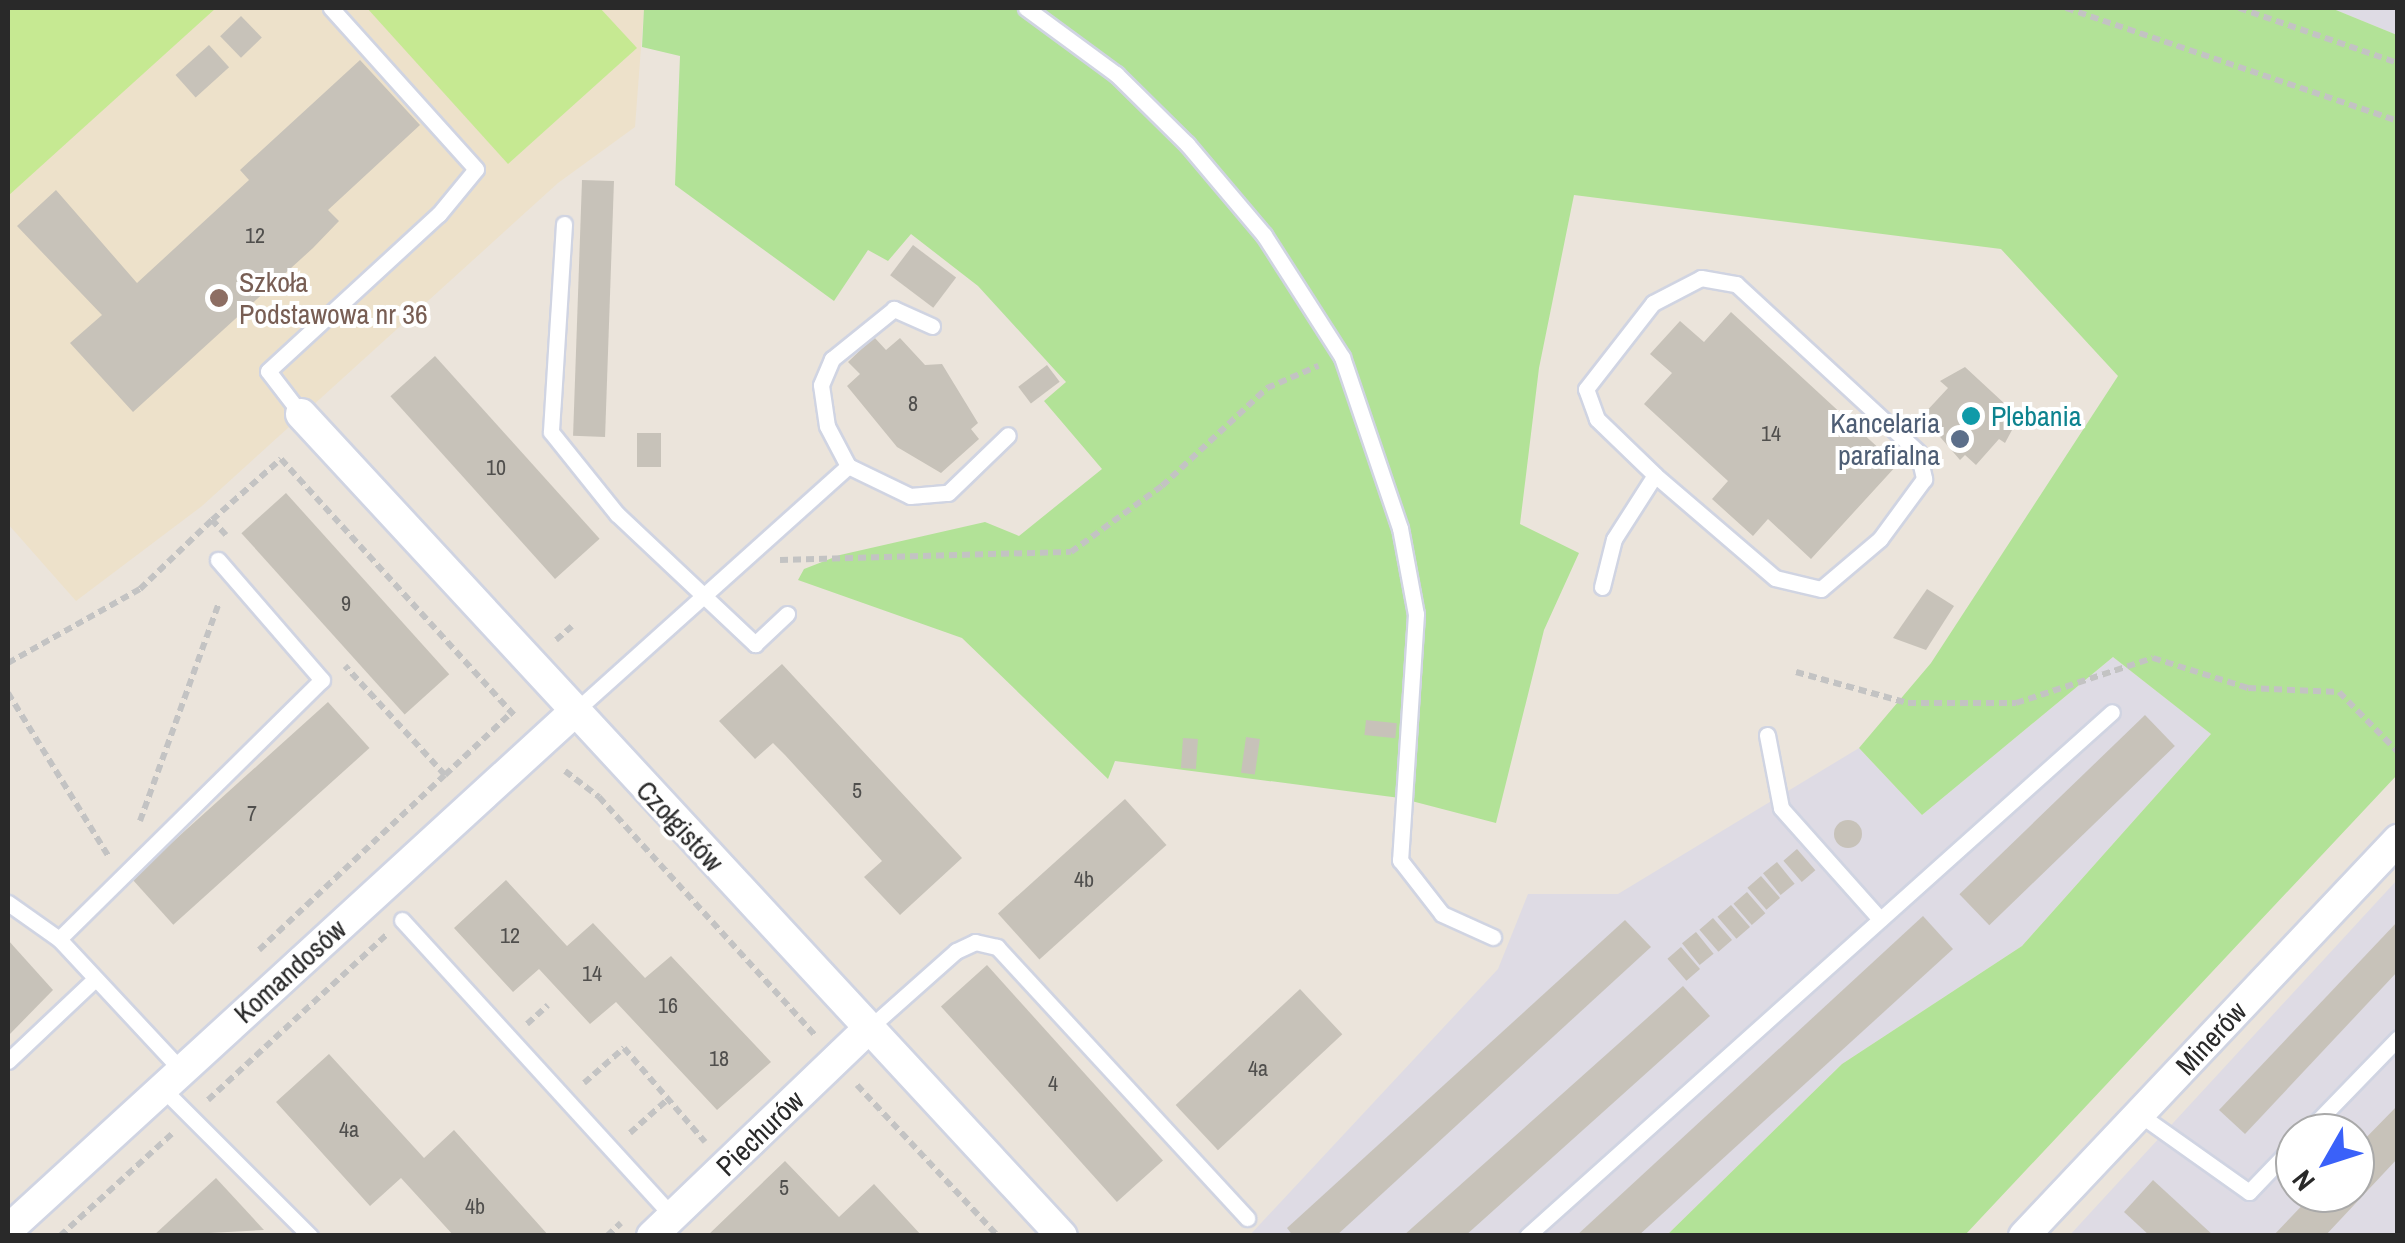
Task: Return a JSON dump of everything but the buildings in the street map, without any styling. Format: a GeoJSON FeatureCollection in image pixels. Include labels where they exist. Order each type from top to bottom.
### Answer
{"type":"FeatureCollection","features":[{"type":"Feature","properties":{"kind":"street","name":"Czołgistów"},"geometry":{"type":"LineString","coordinates":[[301,414],[867,1030],[1062,1236]]}},
{"type":"Feature","properties":{"kind":"street","name":"Komandosów"},"geometry":{"type":"LineString","coordinates":[[8,1230],[574,713]]}},
{"type":"Feature","properties":{"kind":"street","name":"Minerów"},"geometry":{"type":"LineString","coordinates":[[2024,1236],[2398,840]]}},
{"type":"Feature","properties":{"kind":"street","name":"Piechurów"},"geometry":{"type":"LineString","coordinates":[[662,1226],[867,1030]]}},
{"type":"Feature","properties":{"kind":"lane"},"geometry":{"type":"LineString","coordinates":[[301,414],[268,372],[439,214],[476,169],[331,8]]}},
{"type":"Feature","properties":{"kind":"lane"},"geometry":{"type":"LineString","coordinates":[[1026,8],[1116,74],[1187,144],[1264,235],[1342,358],[1400,528],[1416,614],[1400,860],[1442,914],[1493,937]]}},
{"type":"Feature","properties":{"kind":"lane"},"geometry":{"type":"LineString","coordinates":[[564,224],[551,432],[617,514],[709,593],[754,644],[787,614]]}},
{"type":"Feature","properties":{"kind":"lane"},"geometry":{"type":"LineString","coordinates":[[1702,278],[1736,284],[1918,452],[1924,479],[1880,539],[1820,590],[1774,578],[1655,475],[1597,420],[1586,389],[1653,303],[1702,278]]}},
{"type":"Feature","properties":{"kind":"lane"},"geometry":{"type":"LineString","coordinates":[[932,326],[894,310],[832,359],[821,384],[826,426],[848,466],[910,496],[948,493],[1008,435]]}},
{"type":"Feature","properties":{"kind":"lane"},"geometry":{"type":"LineString","coordinates":[[574,713],[848,466]]}},
{"type":"Feature","properties":{"kind":"lane"},"geometry":{"type":"LineString","coordinates":[[1602,587],[1614,539],[1655,475]]}},
{"type":"Feature","properties":{"kind":"lane"},"geometry":{"type":"LineString","coordinates":[[59,938],[121,874],[314,697],[322,680],[218,560]]}},
{"type":"Feature","properties":{"kind":"lane"},"geometry":{"type":"LineString","coordinates":[[1527,1236],[2112,712]]}},
{"type":"Feature","properties":{"kind":"lane"},"geometry":{"type":"LineString","coordinates":[[1767,735],[1781,808],[1880,919]]}},
{"type":"Feature","properties":{"kind":"lane"},"geometry":{"type":"LineString","coordinates":[[8,903],[59,938],[171,1078],[310,1236]]}},
{"type":"Feature","properties":{"kind":"lane"},"geometry":{"type":"LineString","coordinates":[[402,920],[569,1097],[662,1226]]}},
{"type":"Feature","properties":{"kind":"lane"},"geometry":{"type":"LineString","coordinates":[[867,1030],[956,951],[975,942],[997,947],[1247,1218]]}},
{"type":"Feature","properties":{"kind":"lane"},"geometry":{"type":"LineString","coordinates":[[8,1061],[94,980]]}},
{"type":"Feature","properties":{"kind":"lane"},"geometry":{"type":"LineString","coordinates":[[2325,1113],[2398,1038]]}},
{"type":"Feature","properties":{"kind":"lane"},"geometry":{"type":"LineString","coordinates":[[2139,1114],[2249,1192],[2275,1165]]}},
{"type":"Feature","properties":{"kind":"path"},"geometry":{"type":"LineString","coordinates":[[2066,8],[2398,121]]}},
{"type":"Feature","properties":{"kind":"path"},"geometry":{"type":"LineString","coordinates":[[2239,8],[2398,63]]}},
{"type":"Feature","properties":{"kind":"path"},"geometry":{"type":"LineString","coordinates":[[759,547],[769,559],[838,564],[1071,552],[1162,486],[1267,388],[1342,358]]}},
{"type":"Feature","properties":{"kind":"path"},"geometry":{"type":"LineString","coordinates":[[8,663],[140,589],[281,459],[522,724]]}},
{"type":"Feature","properties":{"kind":"path"},"geometry":{"type":"LineString","coordinates":[[212,520],[238,548]]}},
{"type":"Feature","properties":{"kind":"path"},"geometry":{"type":"LineString","coordinates":[[121,874],[222,594],[212,520]]}},
{"type":"Feature","properties":{"kind":"path"},"geometry":{"type":"LineString","coordinates":[[342,662],[444,775]]}},
{"type":"Feature","properties":{"kind":"path"},"geometry":{"type":"LineString","coordinates":[[8,693],[103,849]]}},
{"type":"Feature","properties":{"kind":"path"},"geometry":{"type":"LineString","coordinates":[[242,965],[512,712]]}},
{"type":"Feature","properties":{"kind":"path"},"geometry":{"type":"LineString","coordinates":[[569,1097],[624,1048],[706,1143]]}},
{"type":"Feature","properties":{"kind":"path"},"geometry":{"type":"LineString","coordinates":[[835,1060],[998,1236]]}},
{"type":"Feature","properties":{"kind":"path"},"geometry":{"type":"LineString","coordinates":[[621,1140],[668,1099]]}},
{"type":"Feature","properties":{"kind":"shaded area","name":"Szkoła Podstawowa nr 36"},"geometry":{"type":"Polygon","coordinates":[[[8,8],[644,8],[635,127],[558,183],[202,506],[76,601],[8,524],[8,8]]]}},
{"type":"Feature","properties":{"kind":"shaded area"},"geometry":{"type":"Polygon","coordinates":[[[2331,8],[2397,8],[2397,35],[2331,8]]]}},
{"type":"Feature","properties":{"kind":"shaded area"},"geometry":{"type":"Polygon","coordinates":[[[2113,657],[2211,734],[2022,946],[1842,1064],[1667,1235],[1249,1236],[1498,969],[1528,894],[1618,894],[1859,748],[1922,815],[2113,657]]]}},
{"type":"Feature","properties":{"kind":"shaded area"},"geometry":{"type":"Polygon","coordinates":[[[2397,880],[2397,1235],[2069,1236],[2397,880]]]}},
{"type":"Feature","properties":{"kind":"green space"},"geometry":{"type":"Polygon","coordinates":[[[8,8],[216,8],[8,196],[8,8]]]}},
{"type":"Feature","properties":{"kind":"green space"},"geometry":{"type":"Polygon","coordinates":[[[367,8],[600,8],[637,48],[508,164],[367,8]]]}},
{"type":"Feature","properties":{"kind":"green space"},"geometry":{"type":"Polygon","coordinates":[[[644,8],[2331,8],[2397,35],[2397,775],[1965,1235],[1667,1235],[1842,1064],[2022,946],[2211,734],[2113,657],[1922,815],[1859,748],[1931,663],[2118,376],[2001,249],[1574,195],[1539,368],[1520,524],[1579,553],[1544,630],[1496,823],[1400,798],[1115,761],[1108,779],[962,638],[798,580],[804,569],[840,555],[985,522],[1019,536],[1102,469],[1044,401],[1066,382],[978,286],[911,234],[888,261],[868,250],[834,301],[675,185],[680,56],[642,47],[644,8]]]}},
{"type":"Feature","properties":{"kind":"place","name":"Szkoła Podstawowa nr 36"},"geometry":{"type":"Point","coordinates":[219,298]}},
{"type":"Feature","properties":{"kind":"place","name":"Plebania"},"geometry":{"type":"Point","coordinates":[1971,416]}},
{"type":"Feature","properties":{"kind":"place","name":"Kancelaria parafialna"},"geometry":{"type":"Point","coordinates":[1960,439]}}]}
